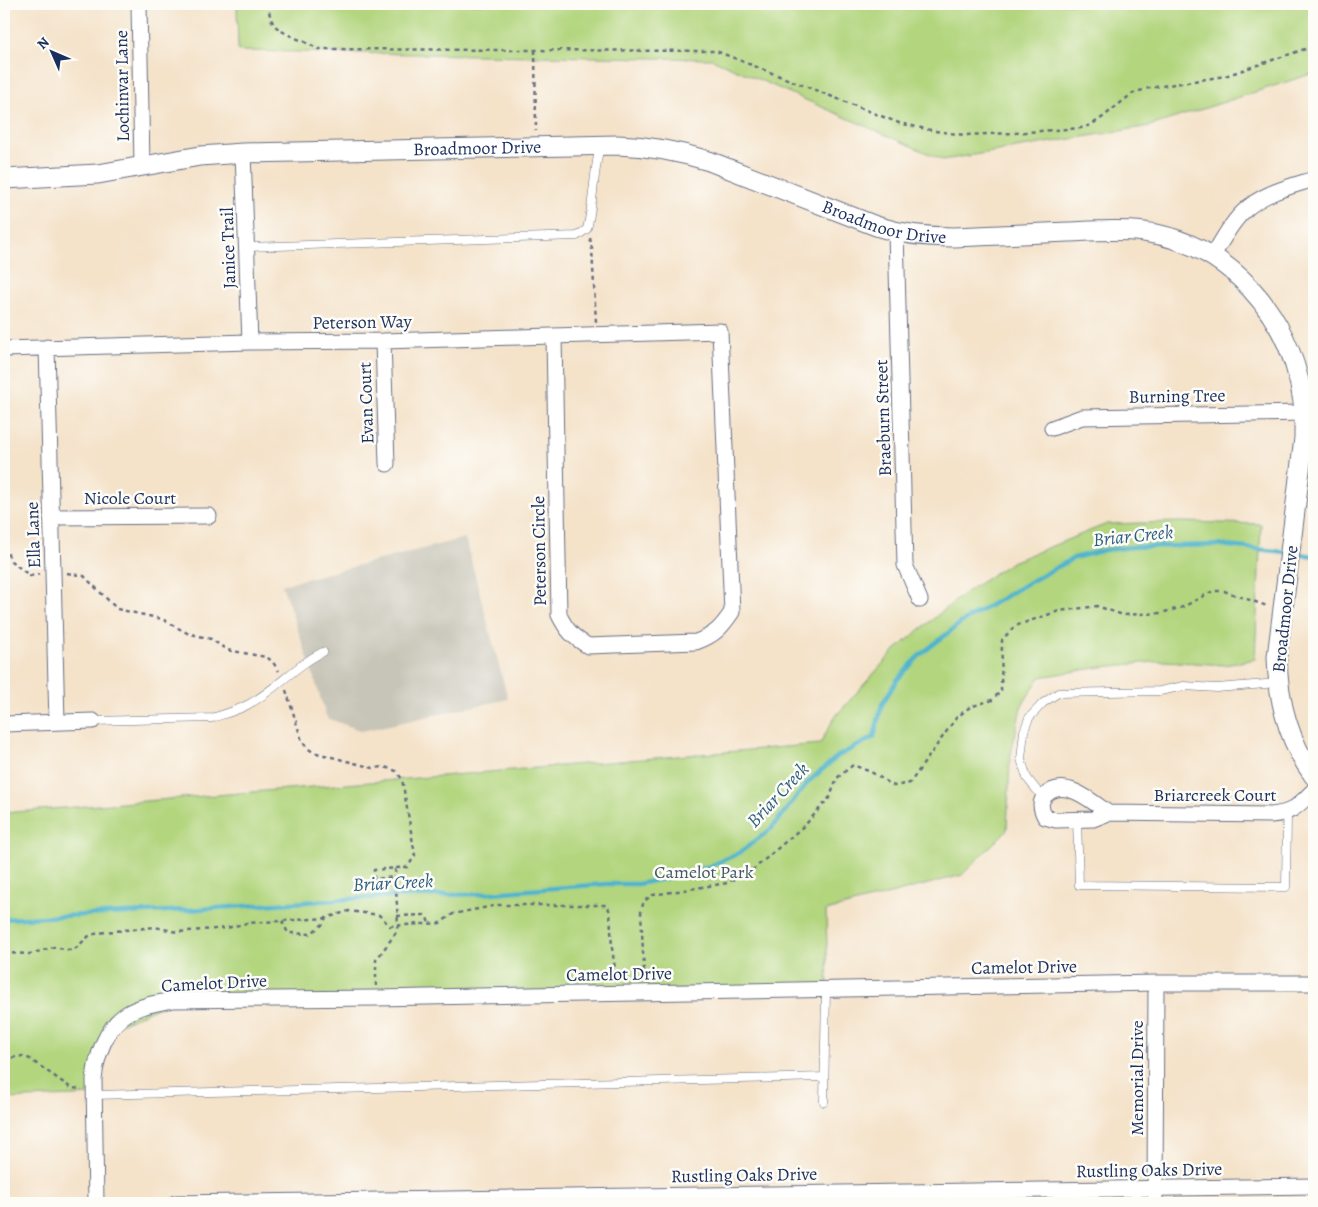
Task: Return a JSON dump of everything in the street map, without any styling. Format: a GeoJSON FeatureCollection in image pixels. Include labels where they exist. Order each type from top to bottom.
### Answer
{"type":"FeatureCollection","features":[{"type":"Feature","properties":{"kind":"street","name":"Lochinvar Lane"},"geometry":{"type":"LineString","coordinates":[[139,4],[142,167]]}},
{"type":"Feature","properties":{"kind":"street","name":"Broadmoor Drive"},"geometry":{"type":"LineString","coordinates":[[4,179],[98,174],[200,156],[243,153],[650,146],[688,154],[896,232],[933,236],[1103,231],[1142,232],[1175,241],[1212,257],[1226,266],[1253,291],[1278,324],[1295,363],[1303,397],[1304,438],[1277,658],[1278,683],[1288,730],[1302,758],[1314,776]]}},
{"type":"Feature","properties":{"kind":"street","name":"Janice Trail"},"geometry":{"type":"LineString","coordinates":[[243,153],[250,342]]}},
{"type":"Feature","properties":{"kind":"street"},"geometry":{"type":"LineString","coordinates":[[1212,257],[1242,212],[1256,201],[1277,191],[1314,180]]}},
{"type":"Feature","properties":{"kind":"street","name":"Braeburn Street"},"geometry":{"type":"LineString","coordinates":[[896,232],[905,565],[920,600]]}},
{"type":"Feature","properties":{"kind":"street","name":"Peterson Way"},"geometry":{"type":"LineString","coordinates":[[4,348],[383,341],[720,331]]}},
{"type":"Feature","properties":{"kind":"street","name":"Peterson Circle"},"geometry":{"type":"LineString","coordinates":[[554,336],[559,615],[572,636],[588,646],[696,642],[710,637],[722,627],[732,612],[720,331]]}},
{"type":"Feature","properties":{"kind":"street","name":"Evan Court"},"geometry":{"type":"LineString","coordinates":[[383,341],[387,464]]}},
{"type":"Feature","properties":{"kind":"street","name":"Ella Lane"},"geometry":{"type":"LineString","coordinates":[[47,347],[57,722]]}},
{"type":"Feature","properties":{"kind":"street","name":"Burning Tree"},"geometry":{"type":"LineString","coordinates":[[1052,428],[1082,416],[1304,413]]}},
{"type":"Feature","properties":{"kind":"street","name":"Nicole Court"},"geometry":{"type":"LineString","coordinates":[[51,517],[209,516]]}},
{"type":"Feature","properties":{"kind":"street"},"geometry":{"type":"LineString","coordinates":[[4,724],[93,721]]}},
{"type":"Feature","properties":{"kind":"street"},"geometry":{"type":"LineString","coordinates":[[1043,798],[1051,790],[1070,789],[1084,796],[1108,813]]}},
{"type":"Feature","properties":{"kind":"street","name":"Briarcreek Court"},"geometry":{"type":"LineString","coordinates":[[1043,798],[1041,809],[1045,817],[1056,820],[1093,819],[1108,813],[1271,815],[1287,813],[1314,790]]}},
{"type":"Feature","properties":{"kind":"street","name":"Camelot Drive"},"geometry":{"type":"LineString","coordinates":[[96,1203],[94,1091],[96,1063],[102,1046],[114,1027],[128,1014],[146,1006],[173,1000],[1314,983]]}},
{"type":"Feature","properties":{"kind":"street","name":"Memorial Drive"},"geometry":{"type":"LineString","coordinates":[[1155,1196],[1156,984]]}},
{"type":"Feature","properties":{"kind":"street","name":"Rustling Oaks Drive"},"geometry":{"type":"LineString","coordinates":[[175,1203],[1155,1196],[1314,1186]]}},
{"type":"Feature","properties":{"kind":"lane"},"geometry":{"type":"LineString","coordinates":[[246,247],[577,236],[587,230],[591,214],[595,168],[600,146]]}},
{"type":"Feature","properties":{"kind":"lane"},"geometry":{"type":"LineString","coordinates":[[93,721],[212,718],[250,704],[308,659],[323,652]]}},
{"type":"Feature","properties":{"kind":"lane"},"geometry":{"type":"LineString","coordinates":[[1043,798],[1027,778],[1021,758],[1024,731],[1029,718],[1042,703],[1058,693],[1160,691],[1184,686],[1218,688],[1278,683]]}},
{"type":"Feature","properties":{"kind":"lane"},"geometry":{"type":"LineString","coordinates":[[1077,819],[1079,885],[1286,887],[1287,813]]}},
{"type":"Feature","properties":{"kind":"lane"},"geometry":{"type":"LineString","coordinates":[[824,1102],[826,989]]}},
{"type":"Feature","properties":{"kind":"lane"},"geometry":{"type":"LineString","coordinates":[[94,1091],[824,1077]]}},
{"type":"Feature","properties":{"kind":"path"},"geometry":{"type":"LineString","coordinates":[[267,4],[274,25],[285,33],[310,43],[318,49],[716,51],[899,122],[935,131],[965,135],[1081,128],[1091,125],[1103,117],[1133,93],[1150,88],[1225,76],[1314,46]]}},
{"type":"Feature","properties":{"kind":"path"},"geometry":{"type":"LineString","coordinates":[[536,50],[536,147]]}},
{"type":"Feature","properties":{"kind":"path"},"geometry":{"type":"LineString","coordinates":[[587,230],[592,249],[597,335]]}},
{"type":"Feature","properties":{"kind":"path"},"geometry":{"type":"LineString","coordinates":[[4,546],[10,561],[30,576],[52,571],[84,576],[117,609],[162,618],[187,633],[211,639],[227,650],[266,657],[278,667],[306,748],[313,752],[373,768],[386,767],[396,771],[402,779],[415,856],[408,867],[374,870],[374,879],[395,877]]}},
{"type":"Feature","properties":{"kind":"path"},"geometry":{"type":"LineString","coordinates":[[635,981],[642,978],[644,972],[641,911],[644,901],[653,895],[727,883],[755,868],[806,824],[830,797],[837,778],[853,765],[871,772],[894,786],[910,783],[956,718],[970,707],[992,700],[1001,690],[1002,640],[1015,626],[1058,611],[1097,606],[1123,615],[1161,613],[1183,607],[1213,591],[1224,591],[1267,606],[1283,608]]}},
{"type":"Feature","properties":{"kind":"path"},"geometry":{"type":"LineString","coordinates":[[376,998],[376,960],[398,925],[395,868]]}},
{"type":"Feature","properties":{"kind":"path"},"geometry":{"type":"LineString","coordinates":[[4,953],[30,954],[54,947],[70,950],[76,948],[90,935],[105,932],[156,927],[176,932],[193,931],[227,928],[247,922],[326,918],[349,911],[380,915],[390,926],[440,923],[453,914],[498,906],[607,905],[610,912],[616,976],[621,981]]}},
{"type":"Feature","properties":{"kind":"path"},"geometry":{"type":"LineString","coordinates":[[397,916],[424,915],[427,917],[429,924]]}},
{"type":"Feature","properties":{"kind":"path"},"geometry":{"type":"LineString","coordinates":[[282,921],[288,933],[310,934],[322,925],[326,918]]}},
{"type":"Feature","properties":{"kind":"path"},"geometry":{"type":"LineString","coordinates":[[4,1059],[23,1056],[71,1088],[94,1091]]}},
{"type":"Feature","properties":{"kind":"shaded area"},"geometry":{"type":"Polygon","coordinates":[[[465,538],[508,699],[362,731],[327,718],[282,585],[465,538]]]}},
{"type":"Feature","properties":{"kind":"green space"},"geometry":{"type":"Polygon","coordinates":[[[237,4],[1314,4],[1314,73],[1150,126],[943,160],[712,59],[238,51],[237,4]]]}},
{"type":"Feature","properties":{"kind":"green space","name":"Camelot Park"},"geometry":{"type":"Polygon","coordinates":[[[1181,522],[1261,524],[1255,659],[1225,665],[1164,661],[1102,667],[1040,677],[1021,707],[1010,759],[1007,830],[962,875],[826,911],[828,987],[173,1000],[114,1027],[94,1095],[4,1099],[4,813],[820,744],[834,718],[895,650],[966,592],[1012,562],[1107,524],[1181,522]]]}},
{"type":"Feature","properties":{"kind":"waterway","name":"Briar Creek"},"geometry":{"type":"LineString","coordinates":[[4,919],[187,910],[378,897],[478,894],[606,884],[638,884],[677,876],[708,867],[739,853],[771,829],[808,782],[838,756],[874,737],[882,704],[897,680],[920,655],[962,622],[1074,558],[1105,550],[1132,547],[1218,545],[1286,552]]}},
{"type":"Feature","properties":{"kind":"waterway","name":"Briar Creek"},"geometry":{"type":"LineString","coordinates":[[1294,553],[1314,556]]}}]}
